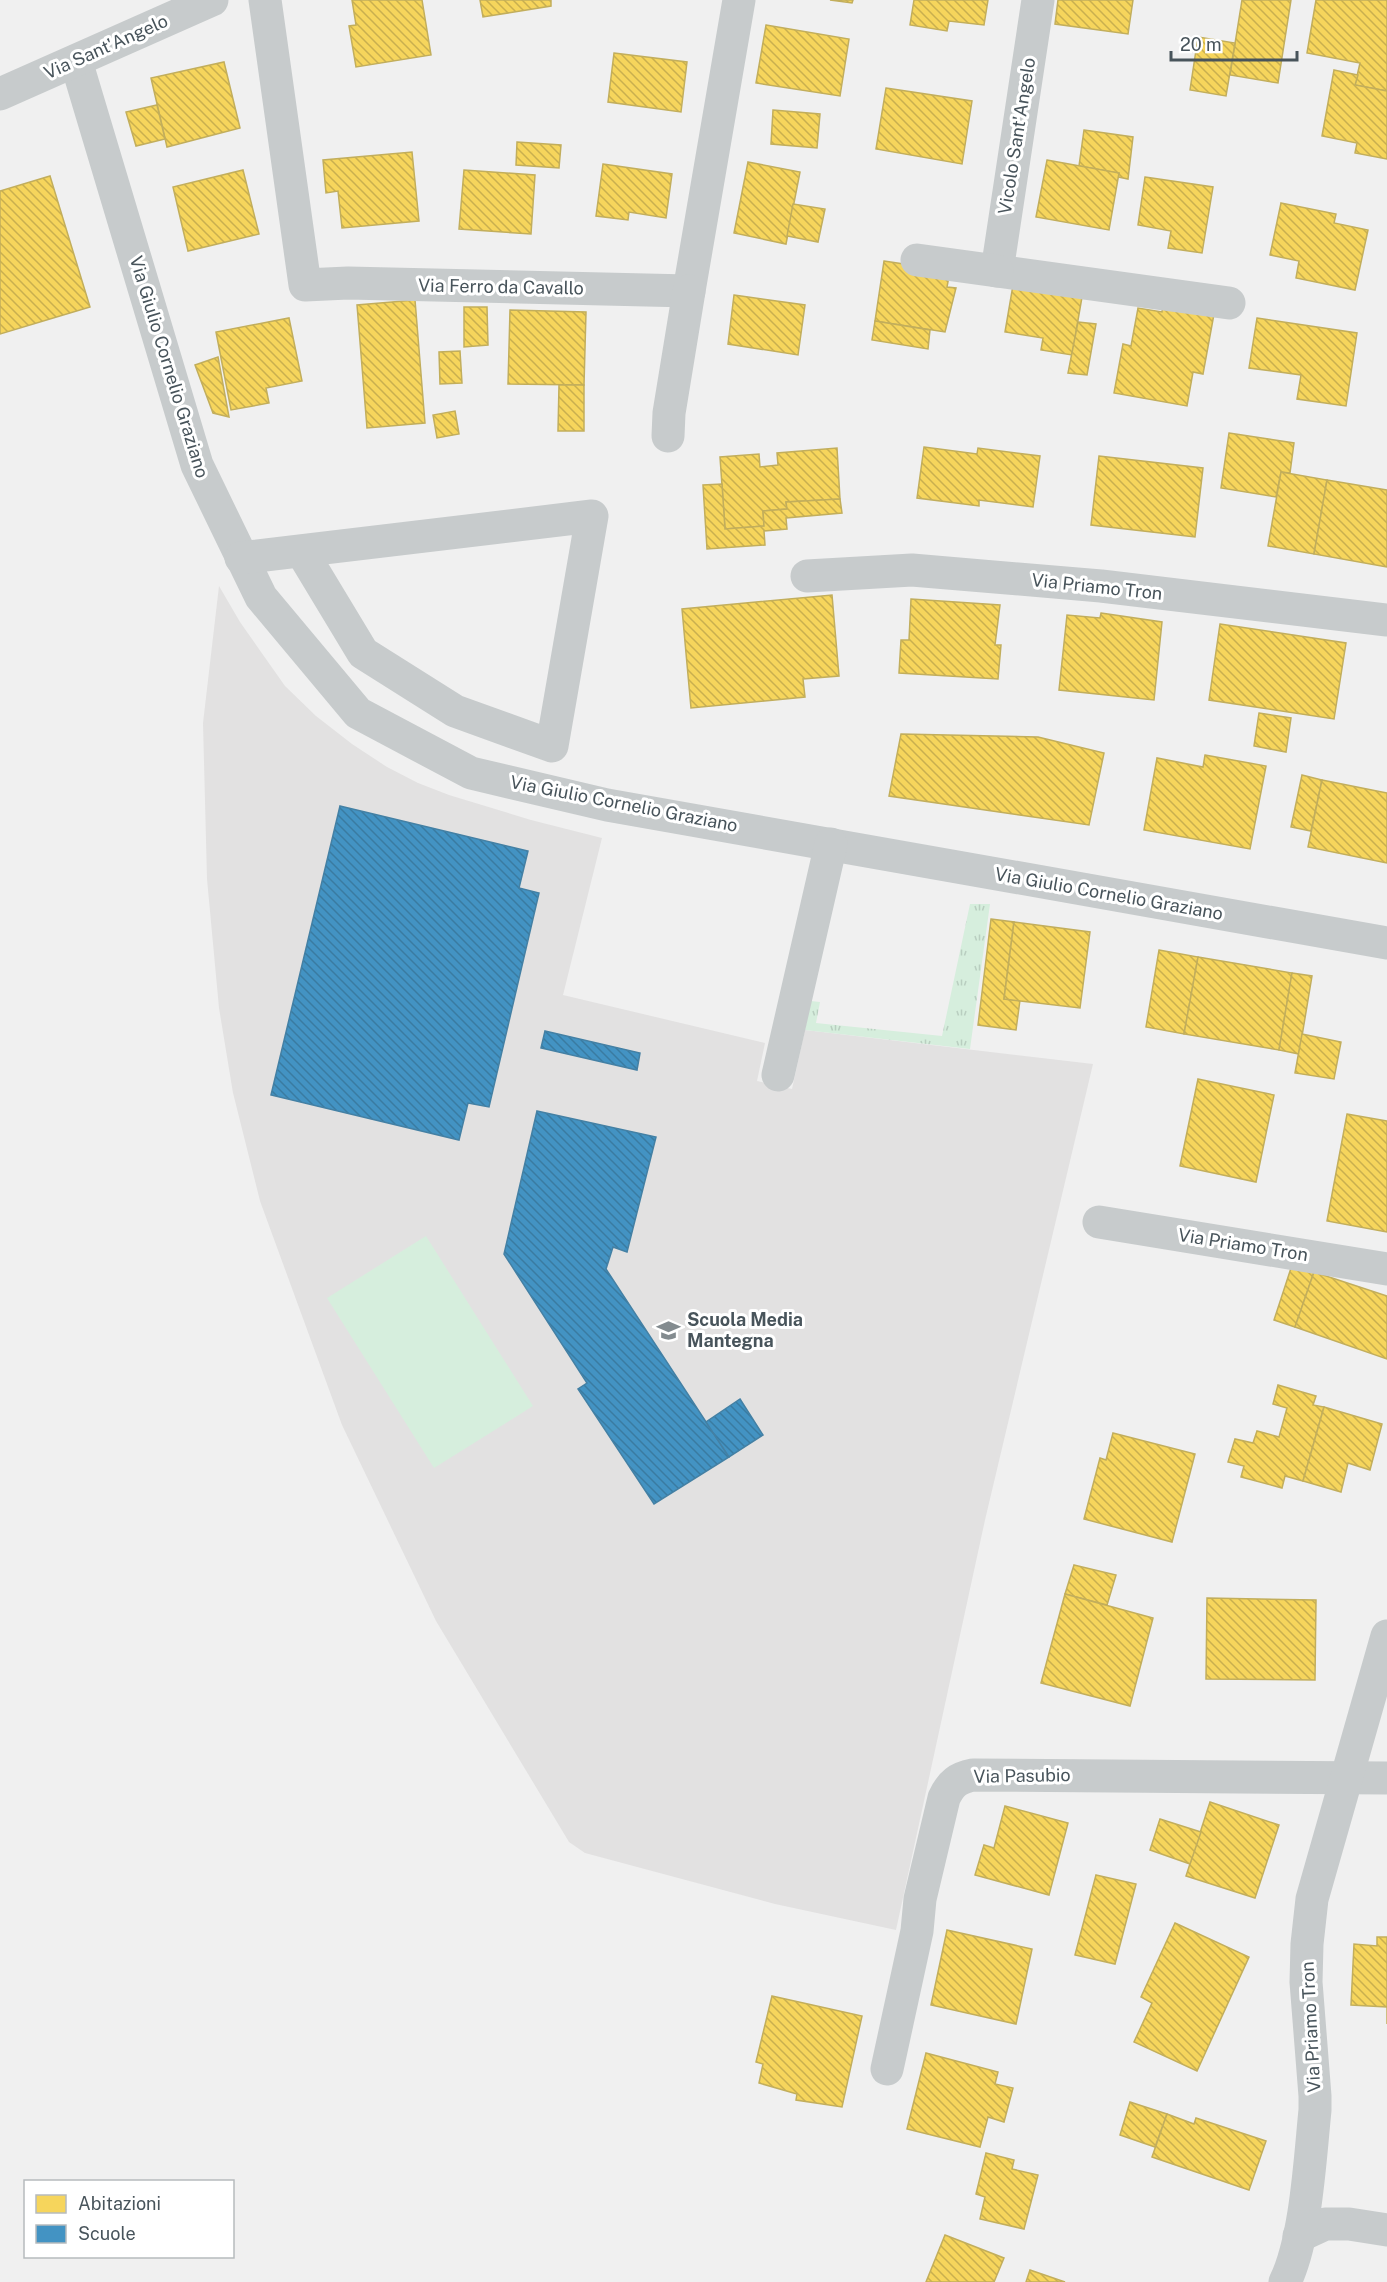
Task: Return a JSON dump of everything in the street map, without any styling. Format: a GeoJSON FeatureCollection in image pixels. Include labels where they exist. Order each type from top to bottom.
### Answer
{"type":"FeatureCollection","features":[{"type":"Feature","properties":{"kind":"street","name":"Via Sant'Angelo"},"geometry":{"type":"LineString","coordinates":[[0,94],[212,0]]}},
{"type":"Feature","properties":{"kind":"street","name":"Via Ferro da Cavallo"},"geometry":{"type":"LineString","coordinates":[[265,0],[305,285],[348,283],[689,291]]}},
{"type":"Feature","properties":{"kind":"street"},"geometry":{"type":"LineString","coordinates":[[668,436],[669,413],[739,0]]}},
{"type":"Feature","properties":{"kind":"street","name":"Vicolo Sant'Angelo"},"geometry":{"type":"LineString","coordinates":[[997,271],[1038,0]]}},
{"type":"Feature","properties":{"kind":"street","name":"Via Giulio Cornelio Graziano"},"geometry":{"type":"LineString","coordinates":[[76,61],[196,465],[261,597],[358,713],[471,773],[607,805],[1387,943]]}},
{"type":"Feature","properties":{"kind":"street"},"geometry":{"type":"LineString","coordinates":[[917,260],[1229,303]]}},
{"type":"Feature","properties":{"kind":"street"},"geometry":{"type":"LineString","coordinates":[[241,558],[592,516],[552,746],[455,711],[363,653],[302,552]]}},
{"type":"Feature","properties":{"kind":"street","name":"Via Priamo Tron"},"geometry":{"type":"LineString","coordinates":[[807,576],[912,570],[1101,586],[1387,620]]}},
{"type":"Feature","properties":{"kind":"street"},"geometry":{"type":"LineString","coordinates":[[778,1075],[831,844]]}},
{"type":"Feature","properties":{"kind":"street","name":"Via Priamo Tron"},"geometry":{"type":"LineString","coordinates":[[1099,1222],[1387,1269]]}},
{"type":"Feature","properties":{"kind":"street","name":"Via Priamo Tron"},"geometry":{"type":"LineString","coordinates":[[1285,2282],[1291,2271],[1299,2236],[1310,2159],[1315,2096],[1306,1982],[1306,1944],[1312,1899],[1387,1636]]}},
{"type":"Feature","properties":{"kind":"street","name":"Via Pasubio"},"geometry":{"type":"LineString","coordinates":[[887,2069],[918,1932],[920,1899],[944,1798],[950,1785],[960,1778],[973,1775],[1387,1778]]}},
{"type":"Feature","properties":{"kind":"street"},"geometry":{"type":"LineString","coordinates":[[1299,2236],[1325,2224],[1349,2224],[1387,2230]]}},
{"type":"Feature","properties":{"kind":"street"},"geometry":{"type":"LineString","coordinates":[[1299,2236],[1331,2246],[1366,2246],[1387,2242]]}},
{"type":"Feature","properties":{"kind":"shaded area","name":"Scuola Media Mantegna"},"geometry":{"type":"Polygon","coordinates":[[[219,586],[240,622],[285,686],[316,716],[352,744],[387,767],[418,783],[449,795],[531,820],[602,838],[563,995],[765,1043],[757,1081],[792,1089],[805,1030],[1093,1064],[985,1520],[896,1930],[775,1904],[585,1853],[569,1842],[436,1621],[342,1425],[260,1201],[233,1093],[219,1008],[207,879],[203,723],[219,586]]]}},
{"type":"Feature","properties":{"kind":"green space"},"geometry":{"type":"Polygon","coordinates":[[[970,904],[990,904],[970,1049],[805,1030],[811,1001],[820,1002],[816,1023],[942,1036],[970,904]]]}},
{"type":"Feature","properties":{"kind":"green space"},"geometry":{"type":"Polygon","coordinates":[[[426,1236],[533,1406],[434,1468],[327,1298],[426,1236]]]}},
{"type":"Feature","properties":{"kind":"building: Abitazioni"},"geometry":{"type":"Polygon","coordinates":[[[352,0],[422,0],[431,55],[356,67],[349,26],[356,25],[352,0]]]}},
{"type":"Feature","properties":{"kind":"building: Abitazioni"},"geometry":{"type":"Polygon","coordinates":[[[480,0],[551,0],[551,6],[483,17],[480,0]]]}},
{"type":"Feature","properties":{"kind":"building: Abitazioni"},"geometry":{"type":"Polygon","coordinates":[[[830,0],[853,0],[852,3],[830,0]]]}},
{"type":"Feature","properties":{"kind":"building: Abitazioni"},"geometry":{"type":"Polygon","coordinates":[[[914,0],[988,0],[984,25],[949,21],[947,31],[910,25],[914,0]]]}},
{"type":"Feature","properties":{"kind":"building: Abitazioni"},"geometry":{"type":"Polygon","coordinates":[[[1058,0],[1133,0],[1128,34],[1055,24],[1058,0]]]}},
{"type":"Feature","properties":{"kind":"building: Abitazioni"},"geometry":{"type":"Polygon","coordinates":[[[1242,0],[1291,0],[1278,83],[1230,75],[1242,0]]]}},
{"type":"Feature","properties":{"kind":"building: Abitazioni"},"geometry":{"type":"Polygon","coordinates":[[[1316,0],[1387,0],[1387,91],[1355,85],[1360,63],[1307,53],[1316,0]]]}},
{"type":"Feature","properties":{"kind":"building: Abitazioni"},"geometry":{"type":"Polygon","coordinates":[[[766,25],[849,39],[840,96],[756,83],[766,25]]]}},
{"type":"Feature","properties":{"kind":"building: Abitazioni"},"geometry":{"type":"Polygon","coordinates":[[[1198,37],[1235,43],[1226,96],[1190,90],[1198,37]]]}},
{"type":"Feature","properties":{"kind":"building: Abitazioni"},"geometry":{"type":"Polygon","coordinates":[[[614,53],[687,62],[681,112],[608,102],[614,53]]]}},
{"type":"Feature","properties":{"kind":"building: Abitazioni"},"geometry":{"type":"Polygon","coordinates":[[[224,62],[240,128],[167,147],[151,78],[224,62]]]}},
{"type":"Feature","properties":{"kind":"building: Abitazioni"},"geometry":{"type":"Polygon","coordinates":[[[1334,70],[1358,75],[1355,85],[1387,91],[1387,159],[1355,153],[1357,143],[1322,136],[1334,70]]]}},
{"type":"Feature","properties":{"kind":"building: Abitazioni"},"geometry":{"type":"Polygon","coordinates":[[[886,88],[972,101],[962,164],[876,149],[886,88]]]}},
{"type":"Feature","properties":{"kind":"building: Abitazioni"},"geometry":{"type":"Polygon","coordinates":[[[157,105],[165,139],[136,146],[126,112],[157,105]]]}},
{"type":"Feature","properties":{"kind":"building: Abitazioni"},"geometry":{"type":"Polygon","coordinates":[[[773,110],[820,114],[817,148],[771,144],[773,110]]]}},
{"type":"Feature","properties":{"kind":"building: Abitazioni"},"geometry":{"type":"Polygon","coordinates":[[[1084,130],[1133,137],[1128,179],[1118,177],[1119,173],[1079,166],[1084,130]]]}},
{"type":"Feature","properties":{"kind":"building: Abitazioni"},"geometry":{"type":"Polygon","coordinates":[[[517,142],[561,145],[559,168],[516,165],[517,142]]]}},
{"type":"Feature","properties":{"kind":"building: Abitazioni"},"geometry":{"type":"Polygon","coordinates":[[[412,152],[419,221],[342,228],[338,191],[326,193],[323,160],[412,152]]]}},
{"type":"Feature","properties":{"kind":"building: Abitazioni"},"geometry":{"type":"Polygon","coordinates":[[[1047,160],[1119,173],[1109,230],[1036,217],[1047,160]]]}},
{"type":"Feature","properties":{"kind":"building: Abitazioni"},"geometry":{"type":"Polygon","coordinates":[[[748,162],[800,172],[786,244],[734,233],[748,162]]]}},
{"type":"Feature","properties":{"kind":"building: Abitazioni"},"geometry":{"type":"Polygon","coordinates":[[[603,164],[672,174],[666,218],[629,212],[628,220],[596,216],[603,164]]]}},
{"type":"Feature","properties":{"kind":"building: Abitazioni"},"geometry":{"type":"Polygon","coordinates":[[[243,170],[259,234],[188,251],[173,187],[243,170]]]}},
{"type":"Feature","properties":{"kind":"building: Abitazioni"},"geometry":{"type":"Polygon","coordinates":[[[464,170],[535,175],[531,234],[459,229],[464,170]]]}},
{"type":"Feature","properties":{"kind":"building: Abitazioni"},"geometry":{"type":"Polygon","coordinates":[[[50,176],[90,307],[0,334],[0,191],[50,176]]]}},
{"type":"Feature","properties":{"kind":"building: Abitazioni"},"geometry":{"type":"Polygon","coordinates":[[[1145,177],[1213,187],[1202,253],[1168,248],[1171,231],[1138,225],[1145,177]]]}},
{"type":"Feature","properties":{"kind":"building: Abitazioni"},"geometry":{"type":"Polygon","coordinates":[[[1281,203],[1336,214],[1334,223],[1368,230],[1355,290],[1296,278],[1299,261],[1270,255],[1281,203]]]}},
{"type":"Feature","properties":{"kind":"building: Abitazioni"},"geometry":{"type":"Polygon","coordinates":[[[793,204],[825,209],[818,242],[787,236],[793,204]]]}},
{"type":"Feature","properties":{"kind":"building: Abitazioni"},"geometry":{"type":"Polygon","coordinates":[[[884,261],[950,271],[947,287],[956,288],[945,332],[875,321],[884,261]]]}},
{"type":"Feature","properties":{"kind":"building: Abitazioni"},"geometry":{"type":"Polygon","coordinates":[[[1013,285],[1082,297],[1072,355],[1041,350],[1043,338],[1005,332],[1013,285]]]}},
{"type":"Feature","properties":{"kind":"building: Abitazioni"},"geometry":{"type":"Polygon","coordinates":[[[734,295],[805,305],[798,355],[728,344],[734,295]]]}},
{"type":"Feature","properties":{"kind":"building: Abitazioni"},"geometry":{"type":"Polygon","coordinates":[[[415,300],[425,423],[367,428],[357,305],[415,300]]]}},
{"type":"Feature","properties":{"kind":"building: Abitazioni"},"geometry":{"type":"Polygon","coordinates":[[[1163,305],[1214,314],[1203,374],[1193,372],[1187,406],[1114,393],[1123,344],[1131,346],[1138,308],[1162,312],[1163,305]]]}},
{"type":"Feature","properties":{"kind":"building: Abitazioni"},"geometry":{"type":"Polygon","coordinates":[[[464,307],[487,307],[488,345],[464,347],[464,307]]]}},
{"type":"Feature","properties":{"kind":"building: Abitazioni"},"geometry":{"type":"Polygon","coordinates":[[[510,310],[586,312],[584,385],[508,384],[510,310]]]}},
{"type":"Feature","properties":{"kind":"building: Abitazioni"},"geometry":{"type":"Polygon","coordinates":[[[289,318],[302,381],[266,388],[269,403],[231,410],[216,332],[289,318]]]}},
{"type":"Feature","properties":{"kind":"building: Abitazioni"},"geometry":{"type":"Polygon","coordinates":[[[1257,318],[1357,333],[1346,406],[1297,399],[1301,375],[1249,368],[1257,318]]]}},
{"type":"Feature","properties":{"kind":"building: Abitazioni"},"geometry":{"type":"Polygon","coordinates":[[[875,321],[930,330],[928,349],[872,340],[875,321]]]}},
{"type":"Feature","properties":{"kind":"building: Abitazioni"},"geometry":{"type":"Polygon","coordinates":[[[1078,322],[1096,324],[1087,375],[1068,373],[1078,322]]]}},
{"type":"Feature","properties":{"kind":"building: Abitazioni"},"geometry":{"type":"Polygon","coordinates":[[[460,351],[462,383],[440,384],[439,352],[460,351]]]}},
{"type":"Feature","properties":{"kind":"building: Abitazioni"},"geometry":{"type":"Polygon","coordinates":[[[218,357],[229,417],[213,413],[195,365],[218,357]]]}},
{"type":"Feature","properties":{"kind":"building: Abitazioni"},"geometry":{"type":"Polygon","coordinates":[[[559,385],[584,385],[584,431],[558,431],[559,385]]]}},
{"type":"Feature","properties":{"kind":"building: Abitazioni"},"geometry":{"type":"Polygon","coordinates":[[[455,411],[459,434],[437,438],[433,415],[455,411]]]}},
{"type":"Feature","properties":{"kind":"building: Abitazioni"},"geometry":{"type":"Polygon","coordinates":[[[1229,433],[1294,443],[1290,473],[1281,472],[1276,497],[1221,488],[1229,433]]]}},
{"type":"Feature","properties":{"kind":"building: Abitazioni"},"geometry":{"type":"Polygon","coordinates":[[[924,447],[977,454],[978,448],[1040,456],[1033,507],[979,500],[979,506],[917,498],[924,447]]]}},
{"type":"Feature","properties":{"kind":"building: Abitazioni"},"geometry":{"type":"Polygon","coordinates":[[[837,448],[840,499],[786,502],[787,509],[763,511],[764,526],[725,529],[720,457],[759,454],[760,467],[778,465],[777,453],[837,448]]]}},
{"type":"Feature","properties":{"kind":"building: Abitazioni"},"geometry":{"type":"Polygon","coordinates":[[[1099,456],[1203,468],[1195,537],[1091,525],[1099,456]]]}},
{"type":"Feature","properties":{"kind":"building: Abitazioni"},"geometry":{"type":"Polygon","coordinates":[[[1281,472],[1327,480],[1314,554],[1268,546],[1281,472]]]}},
{"type":"Feature","properties":{"kind":"building: Abitazioni"},"geometry":{"type":"Polygon","coordinates":[[[1327,480],[1387,490],[1387,567],[1314,554],[1327,480]]]}},
{"type":"Feature","properties":{"kind":"building: Abitazioni"},"geometry":{"type":"Polygon","coordinates":[[[722,484],[725,529],[764,526],[763,511],[787,509],[786,502],[840,499],[842,513],[786,518],[787,529],[764,531],[765,545],[707,549],[703,485],[722,484]]]}},
{"type":"Feature","properties":{"kind":"building: Abitazioni"},"geometry":{"type":"Polygon","coordinates":[[[832,595],[839,676],[803,679],[805,697],[691,708],[682,609],[832,595]]]}},
{"type":"Feature","properties":{"kind":"building: Abitazioni"},"geometry":{"type":"Polygon","coordinates":[[[911,599],[1000,605],[995,645],[1001,645],[998,679],[899,673],[901,640],[909,640],[911,599]]]}},
{"type":"Feature","properties":{"kind":"building: Abitazioni"},"geometry":{"type":"Polygon","coordinates":[[[1101,613],[1162,622],[1154,700],[1059,690],[1067,615],[1100,618],[1101,613]]]}},
{"type":"Feature","properties":{"kind":"building: Abitazioni"},"geometry":{"type":"Polygon","coordinates":[[[1220,624],[1346,643],[1334,719],[1209,700],[1220,624]]]}},
{"type":"Feature","properties":{"kind":"building: Abitazioni"},"geometry":{"type":"Polygon","coordinates":[[[1259,713],[1291,718],[1286,752],[1254,746],[1259,713]]]}},
{"type":"Feature","properties":{"kind":"building: Abitazioni"},"geometry":{"type":"Polygon","coordinates":[[[901,734],[1038,737],[1104,753],[1089,825],[889,796],[901,734]]]}},
{"type":"Feature","properties":{"kind":"building: Abitazioni"},"geometry":{"type":"Polygon","coordinates":[[[1205,755],[1266,766],[1250,849],[1144,830],[1157,758],[1203,767],[1205,755]]]}},
{"type":"Feature","properties":{"kind":"building: Abitazioni"},"geometry":{"type":"Polygon","coordinates":[[[1302,775],[1322,780],[1311,831],[1291,827],[1302,775]]]}},
{"type":"Feature","properties":{"kind":"building: Abitazioni"},"geometry":{"type":"Polygon","coordinates":[[[1322,780],[1387,793],[1387,863],[1308,847],[1322,780]]]}},
{"type":"Feature","properties":{"kind":"building: Abitazioni"},"geometry":{"type":"Polygon","coordinates":[[[991,919],[1014,922],[1004,999],[1020,1000],[1016,1030],[978,1025],[991,919]]]}},
{"type":"Feature","properties":{"kind":"building: Abitazioni"},"geometry":{"type":"Polygon","coordinates":[[[1014,922],[1090,932],[1080,1008],[1004,999],[1014,922]]]}},
{"type":"Feature","properties":{"kind":"building: Abitazioni"},"geometry":{"type":"Polygon","coordinates":[[[1159,950],[1198,957],[1184,1034],[1146,1027],[1159,950]]]}},
{"type":"Feature","properties":{"kind":"building: Abitazioni"},"geometry":{"type":"Polygon","coordinates":[[[1198,957],[1292,973],[1279,1050],[1184,1034],[1198,957]]]}},
{"type":"Feature","properties":{"kind":"building: Abitazioni"},"geometry":{"type":"Polygon","coordinates":[[[1292,973],[1312,976],[1299,1054],[1279,1050],[1292,973]]]}},
{"type":"Feature","properties":{"kind":"building: Abitazioni"},"geometry":{"type":"Polygon","coordinates":[[[1302,1034],[1341,1042],[1334,1079],[1295,1073],[1302,1034]]]}},
{"type":"Feature","properties":{"kind":"building: Abitazioni"},"geometry":{"type":"Polygon","coordinates":[[[1198,1079],[1274,1095],[1256,1182],[1180,1166],[1198,1079]]]}},
{"type":"Feature","properties":{"kind":"building: Abitazioni"},"geometry":{"type":"Polygon","coordinates":[[[1347,1114],[1387,1121],[1387,1232],[1327,1221],[1347,1114]]]}},
{"type":"Feature","properties":{"kind":"building: Abitazioni"},"geometry":{"type":"Polygon","coordinates":[[[1292,1265],[1314,1272],[1295,1327],[1274,1320],[1292,1265]]]}},
{"type":"Feature","properties":{"kind":"building: Abitazioni"},"geometry":{"type":"Polygon","coordinates":[[[1314,1272],[1387,1296],[1387,1359],[1295,1327],[1314,1272]]]}},
{"type":"Feature","properties":{"kind":"building: Abitazioni"},"geometry":{"type":"Polygon","coordinates":[[[1278,1385],[1316,1396],[1313,1405],[1324,1407],[1303,1481],[1285,1476],[1282,1488],[1241,1477],[1244,1466],[1228,1462],[1235,1439],[1253,1443],[1257,1431],[1279,1437],[1287,1408],[1273,1404],[1278,1385]]]}},
{"type":"Feature","properties":{"kind":"building: Abitazioni"},"geometry":{"type":"Polygon","coordinates":[[[1324,1407],[1382,1424],[1370,1470],[1348,1463],[1341,1492],[1303,1481],[1324,1407]]]}},
{"type":"Feature","properties":{"kind":"building: Abitazioni"},"geometry":{"type":"Polygon","coordinates":[[[1113,1433],[1195,1454],[1172,1542],[1084,1519],[1100,1458],[1106,1460],[1113,1433]]]}},
{"type":"Feature","properties":{"kind":"building: Abitazioni"},"geometry":{"type":"Polygon","coordinates":[[[1074,1565],[1116,1575],[1107,1605],[1065,1594],[1074,1565]]]}},
{"type":"Feature","properties":{"kind":"building: Abitazioni"},"geometry":{"type":"Polygon","coordinates":[[[1065,1594],[1153,1618],[1130,1706],[1041,1683],[1065,1594]]]}},
{"type":"Feature","properties":{"kind":"building: Abitazioni"},"geometry":{"type":"Polygon","coordinates":[[[1207,1598],[1316,1600],[1315,1680],[1206,1679],[1207,1598]]]}},
{"type":"Feature","properties":{"kind":"building: Abitazioni"},"geometry":{"type":"Polygon","coordinates":[[[1210,1802],[1279,1825],[1255,1898],[1186,1876],[1210,1802]]]}},
{"type":"Feature","properties":{"kind":"building: Abitazioni"},"geometry":{"type":"Polygon","coordinates":[[[1005,1806],[1068,1823],[1049,1895],[975,1875],[984,1845],[994,1848],[1005,1806]]]}},
{"type":"Feature","properties":{"kind":"building: Abitazioni"},"geometry":{"type":"Polygon","coordinates":[[[1160,1819],[1201,1832],[1190,1864],[1150,1850],[1160,1819]]]}},
{"type":"Feature","properties":{"kind":"building: Abitazioni"},"geometry":{"type":"Polygon","coordinates":[[[1096,1875],[1136,1884],[1115,1964],[1075,1955],[1096,1875]]]}},
{"type":"Feature","properties":{"kind":"building: Abitazioni"},"geometry":{"type":"Polygon","coordinates":[[[1175,1923],[1249,1957],[1197,2071],[1134,2042],[1152,2003],[1141,1997],[1175,1923]]]}},
{"type":"Feature","properties":{"kind":"building: Abitazioni"},"geometry":{"type":"Polygon","coordinates":[[[947,1930],[1032,1949],[1016,2024],[931,2005],[947,1930]]]}},
{"type":"Feature","properties":{"kind":"building: Abitazioni"},"geometry":{"type":"Polygon","coordinates":[[[1377,1937],[1387,1937],[1387,2007],[1351,2005],[1354,1944],[1377,1946],[1377,1937]]]}},
{"type":"Feature","properties":{"kind":"building: Abitazioni"},"geometry":{"type":"Polygon","coordinates":[[[772,1996],[862,2016],[842,2107],[796,2100],[797,2094],[759,2083],[763,2064],[756,2062],[772,1996]]]}},
{"type":"Feature","properties":{"kind":"building: Abitazioni"},"geometry":{"type":"Polygon","coordinates":[[[926,2053],[998,2072],[995,2084],[1013,2088],[1004,2122],[988,2117],[980,2147],[907,2129],[926,2053]]]}},
{"type":"Feature","properties":{"kind":"building: Abitazioni"},"geometry":{"type":"Polygon","coordinates":[[[1130,2102],[1167,2114],[1155,2147],[1120,2135],[1130,2102]]]}},
{"type":"Feature","properties":{"kind":"building: Abitazioni"},"geometry":{"type":"Polygon","coordinates":[[[1167,2114],[1194,2124],[1196,2118],[1266,2141],[1249,2190],[1152,2157],[1167,2114]]]}},
{"type":"Feature","properties":{"kind":"building: Abitazioni"},"geometry":{"type":"Polygon","coordinates":[[[986,2153],[1014,2160],[1012,2169],[1038,2175],[1024,2229],[980,2219],[985,2197],[976,2194],[986,2153]]]}},
{"type":"Feature","properties":{"kind":"building: Abitazioni"},"geometry":{"type":"Polygon","coordinates":[[[945,2235],[1004,2258],[994,2282],[926,2282],[945,2235]]]}},
{"type":"Feature","properties":{"kind":"building: Abitazioni"},"geometry":{"type":"Polygon","coordinates":[[[1030,2270],[1065,2282],[1026,2282],[1030,2270]]]}},
{"type":"Feature","properties":{"kind":"building: Scuole"},"geometry":{"type":"Polygon","coordinates":[[[340,806],[528,851],[519,888],[539,893],[489,1107],[468,1103],[459,1140],[271,1095],[340,806]]]}},
{"type":"Feature","properties":{"kind":"building: Scuole"},"geometry":{"type":"Polygon","coordinates":[[[545,1031],[640,1053],[637,1070],[541,1048],[545,1031]]]}},
{"type":"Feature","properties":{"kind":"building: Scuole"},"geometry":{"type":"Polygon","coordinates":[[[537,1111],[656,1137],[627,1252],[613,1247],[606,1269],[729,1457],[654,1504],[578,1389],[587,1383],[504,1254],[537,1111]]]}},
{"type":"Feature","properties":{"kind":"building: Scuole"},"geometry":{"type":"Polygon","coordinates":[[[740,1399],[763,1435],[729,1457],[706,1422],[740,1399]]]}},
{"type":"Feature","properties":{"kind":"place","name":"Scuola Media Mantegna"},"geometry":{"type":"Point","coordinates":[669,1330]}}]}
